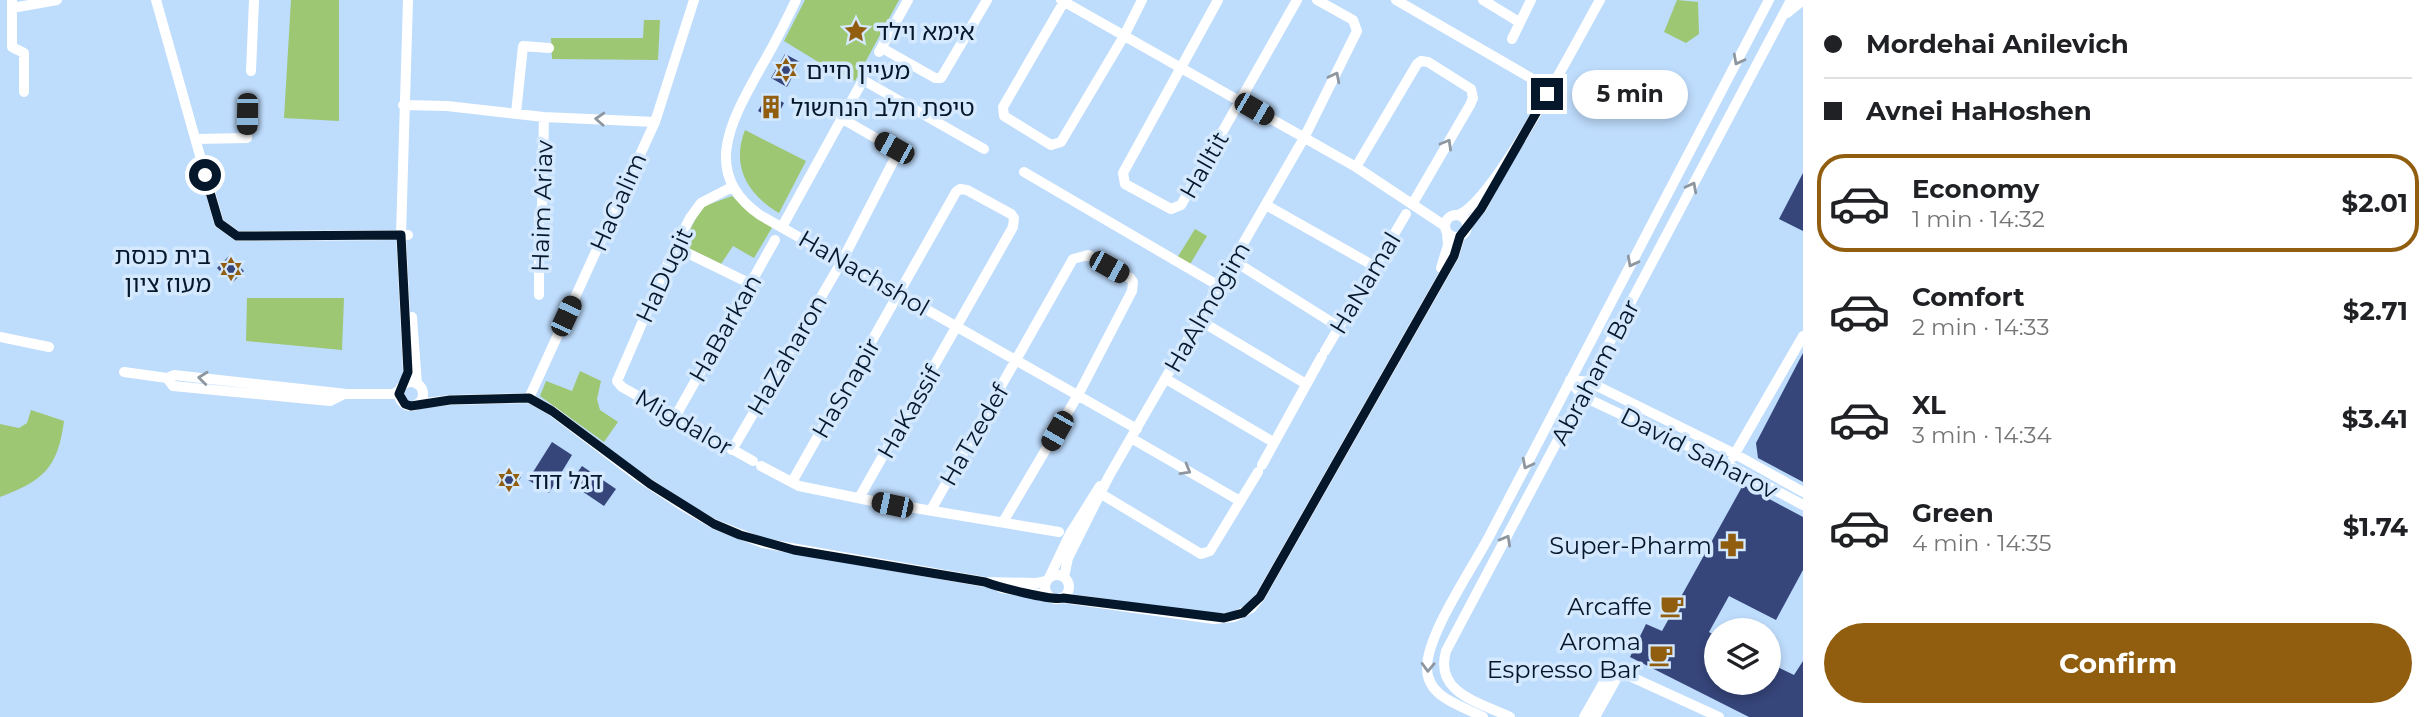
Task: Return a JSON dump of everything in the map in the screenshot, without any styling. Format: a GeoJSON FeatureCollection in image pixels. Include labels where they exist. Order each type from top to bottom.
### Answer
{"type":"FeatureCollection","features":[{"type":"Feature","properties":{"kind":"street"},"geometry":{"type":"LineString","coordinates":[[24,92],[24,53],[12,47],[12,4],[57,0]]}},
{"type":"Feature","properties":{"kind":"street"},"geometry":{"type":"LineString","coordinates":[[156,0],[219,223],[237,236],[405,235]]}},
{"type":"Feature","properties":{"kind":"street"},"geometry":{"type":"LineString","coordinates":[[251,71],[254,0]]}},
{"type":"Feature","properties":{"kind":"street"},"geometry":{"type":"LineString","coordinates":[[405,404],[400,400],[408,372],[405,235],[408,0]]}},
{"type":"Feature","properties":{"kind":"street"},"geometry":{"type":"LineString","coordinates":[[406,105],[414,0]]}},
{"type":"Feature","properties":{"kind":"street","name":"HaGalim"},"geometry":{"type":"LineString","coordinates":[[529,398],[654,122],[694,0]]}},
{"type":"Feature","properties":{"kind":"street"},"geometry":{"type":"LineString","coordinates":[[732,187],[726,167],[728,139],[741,104],[775,44],[794,0]]}},
{"type":"Feature","properties":{"kind":"street"},"geometry":{"type":"LineString","coordinates":[[908,0],[880,51],[941,78],[987,0]]}},
{"type":"Feature","properties":{"kind":"street"},"geometry":{"type":"LineString","coordinates":[[1142,0],[1124,36],[1061,142],[1048,144],[1004,117],[1003,107],[1063,1],[1124,36],[1304,138],[1356,167],[1413,203],[1450,223],[1464,219],[1467,225]]}},
{"type":"Feature","properties":{"kind":"street","name":"HaIltit"},"geometry":{"type":"LineString","coordinates":[[1219,0],[1123,173],[1125,184],[1167,208],[1174,209],[1181,205],[1297,0]]}},
{"type":"Feature","properties":{"kind":"street","name":"HaAlmogim"},"geometry":{"type":"LineString","coordinates":[[1048,579],[1070,534],[1110,476],[1304,138],[1357,31],[1353,20],[1317,0]]}},
{"type":"Feature","properties":{"kind":"street"},"geometry":{"type":"LineString","coordinates":[[1396,0],[1550,89]]}},
{"type":"Feature","properties":{"kind":"street"},"geometry":{"type":"LineString","coordinates":[[1483,0],[1519,22]]}},
{"type":"Feature","properties":{"kind":"street"},"geometry":{"type":"LineString","coordinates":[[1512,39],[1531,0]]}},
{"type":"Feature","properties":{"kind":"street"},"geometry":{"type":"LineString","coordinates":[[1450,223],[1453,236],[1466,232],[1467,225],[1481,209],[1600,0]]}},
{"type":"Feature","properties":{"kind":"street","name":"Abraham Bar"},"geometry":{"type":"LineString","coordinates":[[1483,717],[1433,690],[1428,680],[1428,659],[1434,637],[1487,542],[1769,0]]}},
{"type":"Feature","properties":{"kind":"street","name":"Abraham Bar"},"geometry":{"type":"LineString","coordinates":[[1510,717],[1452,688],[1444,673],[1444,662],[1457,631],[1791,0]]}},
{"type":"Feature","properties":{"kind":"street"},"geometry":{"type":"LineString","coordinates":[[1780,20],[1803,0]]}},
{"type":"Feature","properties":{"kind":"street"},"geometry":{"type":"LineString","coordinates":[[516,113],[523,46],[549,48]]}},
{"type":"Feature","properties":{"kind":"street"},"geometry":{"type":"LineString","coordinates":[[1356,167],[1421,61],[1428,62],[1471,89],[1474,98],[1413,203]]}},
{"type":"Feature","properties":{"kind":"street"},"geometry":{"type":"LineString","coordinates":[[782,227],[863,80],[984,149]]}},
{"type":"Feature","properties":{"kind":"street"},"geometry":{"type":"LineString","coordinates":[[406,105],[544,117],[654,122]]}},
{"type":"Feature","properties":{"kind":"street"},"geometry":{"type":"LineString","coordinates":[[196,139],[247,138],[247,114]]}},
{"type":"Feature","properties":{"kind":"street","name":"Haim Ariav"},"geometry":{"type":"LineString","coordinates":[[539,295],[539,215],[542,206],[544,117]]}},
{"type":"Feature","properties":{"kind":"street","name":"HaZaharon"},"geometry":{"type":"LineString","coordinates":[[732,450],[842,261],[896,153],[894,148],[841,118]]}},
{"type":"Feature","properties":{"kind":"street"},"geometry":{"type":"LineString","coordinates":[[1431,297],[1446,255],[1450,223],[1482,194],[1509,156]]}},
{"type":"Feature","properties":{"kind":"street"},"geometry":{"type":"LineString","coordinates":[[1024,172],[1219,285]]}},
{"type":"Feature","properties":{"kind":"street","name":"HaNachshol"},"geometry":{"type":"LineString","coordinates":[[732,187],[750,207],[782,227],[1078,395],[1240,501]]}},
{"type":"Feature","properties":{"kind":"street","name":"HaDugit"},"geometry":{"type":"LineString","coordinates":[[617,381],[675,247],[701,203],[732,187]]}},
{"type":"Feature","properties":{"kind":"street","name":"HaSnapir"},"geometry":{"type":"LineString","coordinates":[[792,482],[960,189],[967,190],[1014,218],[1013,227],[958,327]]}},
{"type":"Feature","properties":{"kind":"street"},"geometry":{"type":"LineString","coordinates":[[1266,205],[1374,267]]}},
{"type":"Feature","properties":{"kind":"street","name":"HaNamal"},"geometry":{"type":"LineString","coordinates":[[1099,493],[1201,554],[1210,551],[1406,214]]}},
{"type":"Feature","properties":{"kind":"street"},"geometry":{"type":"LineString","coordinates":[[405,235],[420,400]]}},
{"type":"Feature","properties":{"kind":"street"},"geometry":{"type":"LineString","coordinates":[[985,582],[1003,589],[1055,599],[1214,618],[1234,617],[1243,613],[1260,597],[1275,572],[1454,256],[1460,236]]}},
{"type":"Feature","properties":{"kind":"street","name":"HaBarkan"},"geometry":{"type":"LineString","coordinates":[[675,417],[775,240]]}},
{"type":"Feature","properties":{"kind":"street"},"geometry":{"type":"LineString","coordinates":[[675,247],[751,284]]}},
{"type":"Feature","properties":{"kind":"street","name":"HaTzedef"},"geometry":{"type":"LineString","coordinates":[[931,510],[1073,259],[1088,255],[1133,282],[1132,291],[1078,395]]}},
{"type":"Feature","properties":{"kind":"street"},"geometry":{"type":"LineString","coordinates":[[1234,261],[1339,327]]}},
{"type":"Feature","properties":{"kind":"street"},"geometry":{"type":"LineString","coordinates":[[1199,320],[1306,384]]}},
{"type":"Feature","properties":{"kind":"street","name":"HaKassif"},"geometry":{"type":"LineString","coordinates":[[859,498],[958,327]]}},
{"type":"Feature","properties":{"kind":"street"},"geometry":{"type":"LineString","coordinates":[[1728,464],[1803,336]]}},
{"type":"Feature","properties":{"kind":"street"},"geometry":{"type":"LineString","coordinates":[[0,337],[49,347]]}},
{"type":"Feature","properties":{"kind":"street"},"geometry":{"type":"LineString","coordinates":[[1606,350],[1602,361],[1603,379],[1609,388],[1630,402]]}},
{"type":"Feature","properties":{"kind":"street"},"geometry":{"type":"LineString","coordinates":[[124,373],[167,378],[173,386],[330,401],[344,393],[393,394],[402,387],[417,384]]}},
{"type":"Feature","properties":{"kind":"street"},"geometry":{"type":"LineString","coordinates":[[1166,379],[1273,442]]}},
{"type":"Feature","properties":{"kind":"street"},"geometry":{"type":"LineString","coordinates":[[1570,380],[1581,396]]}},
{"type":"Feature","properties":{"kind":"street","name":"David Saharov"},"geometry":{"type":"LineString","coordinates":[[1570,380],[1589,382],[1735,454],[1803,492]]}},
{"type":"Feature","properties":{"kind":"street","name":"Migdalor"},"geometry":{"type":"LineString","coordinates":[[617,381],[622,387],[792,482],[859,498],[1059,532]]}},
{"type":"Feature","properties":{"kind":"street"},"geometry":{"type":"LineString","coordinates":[[373,395],[405,404],[420,400],[529,398],[552,411],[650,484],[714,524],[740,535],[794,550],[985,582],[1037,583],[1048,579],[1067,582],[1111,604]]}},
{"type":"Feature","properties":{"kind":"street"},"geometry":{"type":"LineString","coordinates":[[1003,522],[1078,395]]}},
{"type":"Feature","properties":{"kind":"street","name":"David Saharov"},"geometry":{"type":"LineString","coordinates":[[1581,396],[1728,464],[1803,506]]}},
{"type":"Feature","properties":{"kind":"street"},"geometry":{"type":"LineString","coordinates":[[1565,429],[1579,412],[1590,408],[1638,421]]}},
{"type":"Feature","properties":{"kind":"street"},"geometry":{"type":"LineString","coordinates":[[1721,447],[1736,447],[1741,443]]}},
{"type":"Feature","properties":{"kind":"street","name":"HaAlmogim"},"geometry":{"type":"LineString","coordinates":[[1063,598],[1068,558],[1099,493]]}},
{"type":"Feature","properties":{"kind":"street"},"geometry":{"type":"LineString","coordinates":[[1048,579],[1044,589],[1048,596]]}},
{"type":"Feature","properties":{"kind":"street"},"geometry":{"type":"LineString","coordinates":[[1584,717],[1616,670]]}},
{"type":"Feature","properties":{"kind":"street"},"geometry":{"type":"LineString","coordinates":[[1595,717],[1616,670]]}},
{"type":"Feature","properties":{"kind":"street"},"geometry":{"type":"LineString","coordinates":[[1616,670],[1719,717]]}},
{"type":"Feature","properties":{"kind":"green space"},"geometry":{"type":"Polygon","coordinates":[[[291,0],[339,0],[339,121],[284,118],[291,0]]]}},
{"type":"Feature","properties":{"kind":"green space"},"geometry":{"type":"Polygon","coordinates":[[[805,0],[899,0],[855,81],[784,41],[805,0]]]}},
{"type":"Feature","properties":{"kind":"green space"},"geometry":{"type":"Polygon","coordinates":[[[1677,0],[1698,2],[1699,34],[1686,43],[1664,32],[1677,0]]]}},
{"type":"Feature","properties":{"kind":"green space"},"geometry":{"type":"Polygon","coordinates":[[[644,20],[660,20],[658,60],[552,59],[551,38],[643,38],[644,20]]]}},
{"type":"Feature","properties":{"kind":"green space"},"geometry":{"type":"Polygon","coordinates":[[[745,130],[806,161],[779,213],[758,197],[745,178],[740,155],[745,130]]]}},
{"type":"Feature","properties":{"kind":"green space"},"geometry":{"type":"Polygon","coordinates":[[[732,196],[750,212],[773,226],[754,258],[733,246],[721,264],[682,245],[702,207],[732,196]]]}},
{"type":"Feature","properties":{"kind":"green space"},"geometry":{"type":"Polygon","coordinates":[[[1195,229],[1207,236],[1189,266],[1177,258],[1195,229]]]}},
{"type":"Feature","properties":{"kind":"green space"},"geometry":{"type":"Polygon","coordinates":[[[247,298],[344,298],[342,350],[246,341],[247,298]]]}},
{"type":"Feature","properties":{"kind":"green space"},"geometry":{"type":"Polygon","coordinates":[[[580,371],[601,381],[597,399],[600,410],[618,422],[604,442],[540,396],[546,381],[572,391],[580,371]]]}},
{"type":"Feature","properties":{"kind":"green space"},"geometry":{"type":"Polygon","coordinates":[[[31,410],[64,421],[58,450],[46,471],[38,478],[0,497],[0,424],[19,428],[27,423],[31,410]]]}},
{"type":"Feature","properties":{"kind":"building","name":"מעיין חיים"},"geometry":{"type":"Polygon","coordinates":[[[785,54],[800,62],[787,87],[771,78],[785,54]]]}},
{"type":"Feature","properties":{"kind":"building","name":"טיפת חלב הנחשול"},"geometry":{"type":"Polygon","coordinates":[[[768,94],[784,103],[775,120],[758,111],[768,94]]]}},
{"type":"Feature","properties":{"kind":"building"},"geometry":{"type":"Polygon","coordinates":[[[1803,173],[1803,231],[1779,219],[1803,173]]]}},
{"type":"Feature","properties":{"kind":"building","name":"בית כנסת מעוז ציון"},"geometry":{"type":"Polygon","coordinates":[[[229,256],[244,271],[232,283],[217,268],[229,256]]]}},
{"type":"Feature","properties":{"kind":"building"},"geometry":{"type":"Polygon","coordinates":[[[1803,353],[1803,482],[1758,458],[1756,443],[1803,353]]]}},
{"type":"Feature","properties":{"kind":"building"},"geometry":{"type":"Polygon","coordinates":[[[552,442],[572,455],[549,493],[528,480],[552,442]]]}},
{"type":"Feature","properties":{"kind":"building"},"geometry":{"type":"Polygon","coordinates":[[[582,466],[616,489],[604,506],[570,483],[582,466]]]}},
{"type":"Feature","properties":{"kind":"building","name":"דגל דוד"},"geometry":{"type":"Polygon","coordinates":[[[507,468],[521,477],[511,492],[497,483],[507,468]]]}},
{"type":"Feature","properties":{"kind":"building"},"geometry":{"type":"Polygon","coordinates":[[[1743,485],[1803,517],[1803,570],[1777,618],[1729,596],[1717,618],[1704,618],[1704,694],[1630,657],[1646,624],[1662,631],[1743,485]]]}},
{"type":"Feature","properties":{"kind":"building"},"geometry":{"type":"Polygon","coordinates":[[[1803,661],[1803,717],[1749,717],[1705,695],[1781,695],[1781,669],[1794,675],[1803,661]]]}},
{"type":"Feature","properties":{"kind":"place","name":"אימא וילד"},"geometry":{"type":"Point","coordinates":[856,31]}},
{"type":"Feature","properties":{"kind":"place","name":"מעיין חיים"},"geometry":{"type":"Point","coordinates":[786,70]}},
{"type":"Feature","properties":{"kind":"place","name":"טיפת חלב הנחשול"},"geometry":{"type":"Point","coordinates":[771,107]}},
{"type":"Feature","properties":{"kind":"place","name":"בית כנסת מעוז ציון"},"geometry":{"type":"Point","coordinates":[231,269]}},
{"type":"Feature","properties":{"kind":"place","name":"דגל דוד"},"geometry":{"type":"Point","coordinates":[509,480]}},
{"type":"Feature","properties":{"kind":"place","name":"Super-Pharm"},"geometry":{"type":"Point","coordinates":[1732,545]}},
{"type":"Feature","properties":{"kind":"place","name":"Arcaffe"},"geometry":{"type":"Point","coordinates":[1672,606]}},
{"type":"Feature","properties":{"kind":"place","name":"Aroma Espresso Bar"},"geometry":{"type":"Point","coordinates":[1661,655]}},
{"type":"Feature","properties":{"kind":"route"},"geometry":{"type":"LineString","coordinates":[[205,175],[219,223],[237,236],[401,235],[408,372],[399,394],[400,400],[405,404],[411,406],[450,400],[529,398],[552,411],[636,475],[683,506],[714,524],[763,543],[985,582],[1003,589],[1055,599],[1224,618],[1243,613],[1260,597],[1454,256],[1460,236],[1466,232],[1467,225],[1481,209],[1547,94]]}}]}
